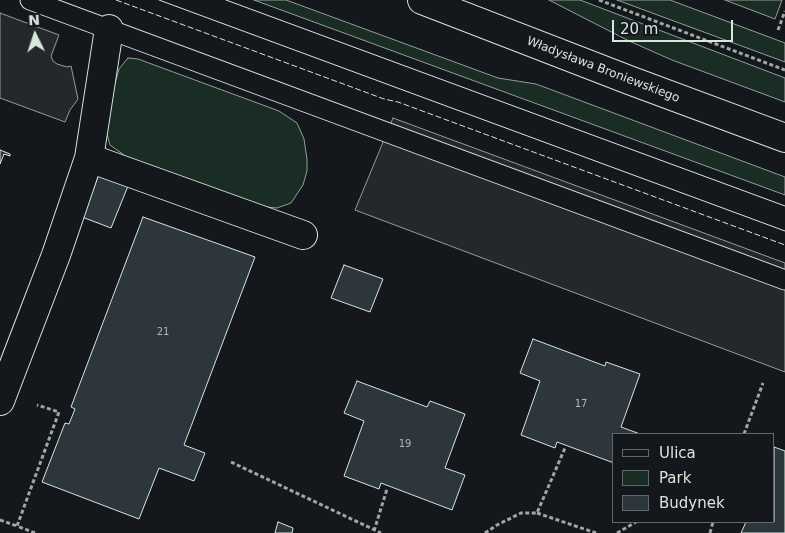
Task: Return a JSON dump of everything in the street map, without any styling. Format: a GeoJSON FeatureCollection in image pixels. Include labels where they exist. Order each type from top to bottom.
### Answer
{"type":"FeatureCollection","features":[{"type":"Feature","properties":{"kind":"street","name":"Władysława Broniewskiego"},"geometry":{"type":"LineString","coordinates":[[422,0],[785,138]]}},
{"type":"Feature","properties":{"kind":"street"},"geometry":{"type":"LineString","coordinates":[[2,397],[56,255],[89,158],[109,29]]}},
{"type":"Feature","properties":{"kind":"street"},"geometry":{"type":"LineString","coordinates":[[89,158],[303,235]]}},
{"type":"Feature","properties":{"kind":"lane"},"geometry":{"type":"LineString","coordinates":[[30,0],[785,280]]}},
{"type":"Feature","properties":{"kind":"path"},"geometry":{"type":"LineString","coordinates":[[599,0],[785,70]]}},
{"type":"Feature","properties":{"kind":"path"},"geometry":{"type":"LineString","coordinates":[[778,30],[785,11]]}},
{"type":"Feature","properties":{"kind":"path"},"geometry":{"type":"LineString","coordinates":[[744,433],[763,383]]}},
{"type":"Feature","properties":{"kind":"path"},"geometry":{"type":"LineString","coordinates":[[2,397],[59,412],[17,526]]}},
{"type":"Feature","properties":{"kind":"path"},"geometry":{"type":"LineString","coordinates":[[538,513],[565,448]]}},
{"type":"Feature","properties":{"kind":"path"},"geometry":{"type":"LineString","coordinates":[[231,462],[381,533]]}},
{"type":"Feature","properties":{"kind":"path"},"geometry":{"type":"LineString","coordinates":[[374,531],[387,489]]}},
{"type":"Feature","properties":{"kind":"path"},"geometry":{"type":"LineString","coordinates":[[485,533],[520,514],[538,513],[596,533]]}},
{"type":"Feature","properties":{"kind":"path"},"geometry":{"type":"LineString","coordinates":[[0,520],[34,533]]}},
{"type":"Feature","properties":{"kind":"path"},"geometry":{"type":"LineString","coordinates":[[617,533],[634,523]]}},
{"type":"Feature","properties":{"kind":"path"},"geometry":{"type":"LineString","coordinates":[[366,533],[368,528]]}},
{"type":"Feature","properties":{"kind":"green space"},"geometry":{"type":"Polygon","coordinates":[[[254,0],[286,0],[498,78],[536,84],[785,177],[785,195],[254,0]]]}},
{"type":"Feature","properties":{"kind":"green space"},"geometry":{"type":"Polygon","coordinates":[[[549,0],[580,0],[785,78],[785,102],[672,60],[629,41],[549,0]]]}},
{"type":"Feature","properties":{"kind":"green space"},"geometry":{"type":"Polygon","coordinates":[[[617,0],[670,0],[785,43],[785,62],[617,0]]]}},
{"type":"Feature","properties":{"kind":"green space"},"geometry":{"type":"Polygon","coordinates":[[[725,0],[782,0],[775,19],[725,0]]]}},
{"type":"Feature","properties":{"kind":"green space"},"geometry":{"type":"Polygon","coordinates":[[[128,58],[138,59],[279,111],[297,123],[304,139],[307,171],[303,185],[291,203],[277,208],[255,206],[131,160],[110,145],[107,134],[107,112],[119,69],[128,58]]]}},
{"type":"Feature","properties":{"kind":"shaded area"},"geometry":{"type":"Polygon","coordinates":[[[0,13],[59,35],[51,56],[57,64],[67,67],[71,66],[78,99],[70,110],[65,122],[0,98],[0,13]]]}},
{"type":"Feature","properties":{"kind":"shaded area"},"geometry":{"type":"Polygon","coordinates":[[[393,118],[785,263],[785,372],[355,210],[393,118]]]}},
{"type":"Feature","properties":{"kind":"building"},"geometry":{"type":"Polygon","coordinates":[[[0,150],[10,154],[10,156],[4,154],[0,164],[0,150]]]}},
{"type":"Feature","properties":{"kind":"building"},"geometry":{"type":"Polygon","coordinates":[[[99,174],[128,186],[111,228],[82,217],[99,174]]]}},
{"type":"Feature","properties":{"kind":"building"},"geometry":{"type":"Polygon","coordinates":[[[143,217],[255,257],[184,445],[205,453],[194,481],[159,468],[139,519],[42,482],[65,423],[69,424],[75,409],[71,407],[143,217]]]}},
{"type":"Feature","properties":{"kind":"building"},"geometry":{"type":"Polygon","coordinates":[[[344,265],[383,279],[370,312],[331,298],[344,265]]]}},
{"type":"Feature","properties":{"kind":"building"},"geometry":{"type":"Polygon","coordinates":[[[533,339],[605,366],[606,362],[640,374],[621,427],[637,433],[612,433],[612,462],[557,442],[555,448],[521,435],[540,381],[520,373],[533,339]]]}},
{"type":"Feature","properties":{"kind":"building"},"geometry":{"type":"Polygon","coordinates":[[[357,381],[427,407],[430,401],[465,414],[445,468],[465,475],[452,510],[381,483],[379,489],[344,476],[364,421],[344,413],[357,381]]]}},
{"type":"Feature","properties":{"kind":"building"},"geometry":{"type":"Polygon","coordinates":[[[775,447],[785,451],[785,533],[741,533],[746,523],[775,523],[775,447]]]}},
{"type":"Feature","properties":{"kind":"building"},"geometry":{"type":"Polygon","coordinates":[[[278,522],[293,528],[292,533],[275,533],[278,522]]]}},
{"type":"Feature","properties":{"kind":"tram line"},"geometry":{"type":"LineString","coordinates":[[159,0],[785,231]]}},
{"type":"Feature","properties":{"kind":"tram line"},"geometry":{"type":"LineString","coordinates":[[226,0],[785,206]]}},
{"type":"Feature","properties":{"kind":"fence"},"geometry":{"type":"LineString","coordinates":[[116,0],[785,245]]}}]}
